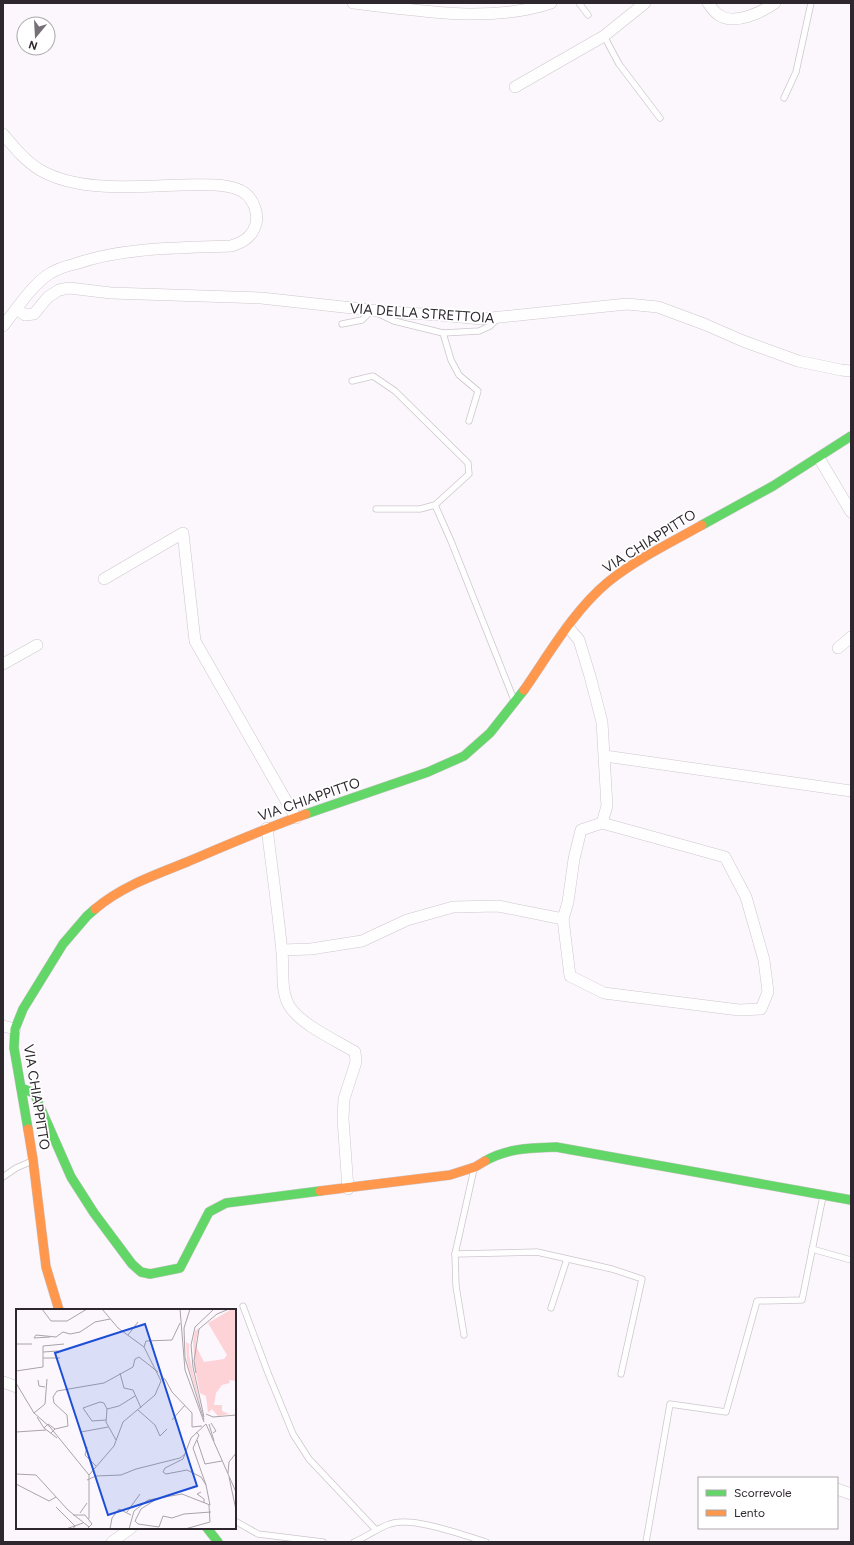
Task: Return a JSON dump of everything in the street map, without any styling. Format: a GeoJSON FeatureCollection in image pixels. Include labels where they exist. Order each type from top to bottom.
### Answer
{"type":"FeatureCollection","features":[{"type":"Feature","properties":{"kind":"street"},"geometry":{"type":"LineString","coordinates":[[353,3],[427,7],[466,14],[498,13],[536,8],[551,3]]}},
{"type":"Feature","properties":{"kind":"street"},"geometry":{"type":"LineString","coordinates":[[515,87],[604,36],[645,3]]}},
{"type":"Feature","properties":{"kind":"street"},"geometry":{"type":"LineString","coordinates":[[708,3],[719,16],[743,18],[766,9],[775,3]]}},
{"type":"Feature","properties":{"kind":"street"},"geometry":{"type":"LineString","coordinates":[[3,134],[27,160],[40,170],[55,177],[92,186],[199,185],[222,186],[238,189],[248,196],[255,206],[257,219],[254,231],[245,241],[232,246],[126,252],[92,258],[62,268],[49,274],[38,284],[3,326]]}},
{"type":"Feature","properties":{"kind":"street","name":"VIA DELLA STRETTOIA"},"geometry":{"type":"LineString","coordinates":[[17,309],[25,315],[34,314],[48,297],[59,290],[69,288],[111,294],[261,298],[372,311],[481,319],[627,304],[658,307],[704,324],[743,342],[798,361],[851,371]]}},
{"type":"Feature","properties":{"kind":"street","name":"VIA CHIAPPITTO"},"geometry":{"type":"LineString","coordinates":[[59,1309],[46,1267],[33,1160],[14,1048],[15,1029],[23,1009],[63,944],[87,916],[108,898],[136,883],[267,828],[428,772],[464,756],[490,733],[515,702],[578,614],[608,582],[654,551],[773,486],[819,458],[851,436]]}},
{"type":"Feature","properties":{"kind":"street"},"geometry":{"type":"LineString","coordinates":[[819,458],[851,512]]}},
{"type":"Feature","properties":{"kind":"street"},"geometry":{"type":"LineString","coordinates":[[104,580],[183,533],[195,641],[296,818]]}},
{"type":"Feature","properties":{"kind":"street"},"geometry":{"type":"LineString","coordinates":[[568,627],[579,640],[602,722],[607,806],[602,823]]}},
{"type":"Feature","properties":{"kind":"street"},"geometry":{"type":"LineString","coordinates":[[838,648],[851,637]]}},
{"type":"Feature","properties":{"kind":"street"},"geometry":{"type":"LineString","coordinates":[[3,664],[37,645]]}},
{"type":"Feature","properties":{"kind":"street"},"geometry":{"type":"LineString","coordinates":[[604,756],[851,790]]}},
{"type":"Feature","properties":{"kind":"street"},"geometry":{"type":"LineString","coordinates":[[602,823],[725,857],[746,897],[764,960],[768,992],[761,1009],[739,1010],[604,993],[570,976],[562,919],[568,902],[574,859],[581,830],[602,823]]}},
{"type":"Feature","properties":{"kind":"street"},"geometry":{"type":"LineString","coordinates":[[267,828],[282,950],[284,990],[289,1006],[297,1015],[321,1033],[355,1052],[356,1062],[344,1099],[342,1119],[348,1189]]}},
{"type":"Feature","properties":{"kind":"street"},"geometry":{"type":"LineString","coordinates":[[282,950],[311,950],[362,941],[406,920],[453,907],[498,906],[562,919]]}},
{"type":"Feature","properties":{"kind":"street"},"geometry":{"type":"LineString","coordinates":[[3,1026],[15,1029]]}},
{"type":"Feature","properties":{"kind":"street"},"geometry":{"type":"LineString","coordinates":[[21,1088],[34,1093],[59,1152],[75,1184],[111,1237],[133,1265],[141,1272],[156,1274],[180,1268],[209,1212],[226,1203],[348,1189],[450,1175],[475,1167],[493,1156],[516,1149],[556,1147],[851,1200]]}},
{"type":"Feature","properties":{"kind":"street"},"geometry":{"type":"LineString","coordinates":[[3,1382],[16,1387]]}},
{"type":"Feature","properties":{"kind":"street"},"geometry":{"type":"LineString","coordinates":[[838,1489],[851,1494]]}},
{"type":"Feature","properties":{"kind":"street"},"geometry":{"type":"LineString","coordinates":[[112,1542],[130,1529]]}},
{"type":"Feature","properties":{"kind":"street"},"geometry":{"type":"LineString","coordinates":[[207,1529],[218,1542]]}},
{"type":"Feature","properties":{"kind":"lane"},"geometry":{"type":"LineString","coordinates":[[579,3],[588,15]]}},
{"type":"Feature","properties":{"kind":"lane"},"geometry":{"type":"LineString","coordinates":[[784,98],[796,72],[811,3]]}},
{"type":"Feature","properties":{"kind":"lane"},"geometry":{"type":"LineString","coordinates":[[604,36],[618,64],[660,118]]}},
{"type":"Feature","properties":{"kind":"lane"},"geometry":{"type":"LineString","coordinates":[[342,324],[362,320],[372,311],[394,321],[443,333],[479,331],[490,326],[498,318]]}},
{"type":"Feature","properties":{"kind":"lane"},"geometry":{"type":"LineString","coordinates":[[443,333],[451,360],[459,375],[478,391],[469,421]]}},
{"type":"Feature","properties":{"kind":"lane"},"geometry":{"type":"LineString","coordinates":[[352,381],[373,376],[395,391],[468,463],[469,474],[435,505],[420,509],[376,509]]}},
{"type":"Feature","properties":{"kind":"lane"},"geometry":{"type":"LineString","coordinates":[[435,505],[451,541],[515,702]]}},
{"type":"Feature","properties":{"kind":"lane"},"geometry":{"type":"LineString","coordinates":[[3,1176],[33,1160]]}},
{"type":"Feature","properties":{"kind":"lane"},"geometry":{"type":"LineString","coordinates":[[464,1335],[456,1286],[455,1254],[475,1167]]}},
{"type":"Feature","properties":{"kind":"lane"},"geometry":{"type":"LineString","coordinates":[[646,1542],[670,1404],[726,1412],[757,1301],[802,1300],[824,1195]]}},
{"type":"Feature","properties":{"kind":"lane"},"geometry":{"type":"LineString","coordinates":[[812,1249],[851,1260]]}},
{"type":"Feature","properties":{"kind":"lane"},"geometry":{"type":"LineString","coordinates":[[455,1254],[537,1252],[612,1270],[642,1279],[622,1374]]}},
{"type":"Feature","properties":{"kind":"lane"},"geometry":{"type":"LineString","coordinates":[[551,1308],[567,1259]]}},
{"type":"Feature","properties":{"kind":"lane"},"geometry":{"type":"LineString","coordinates":[[244,1306],[268,1373],[293,1434],[309,1459],[376,1530]]}},
{"type":"Feature","properties":{"kind":"lane"},"geometry":{"type":"LineString","coordinates":[[236,1522],[258,1534],[324,1542]]}},
{"type":"Feature","properties":{"kind":"lane"},"geometry":{"type":"LineString","coordinates":[[354,1542],[391,1523],[406,1522],[423,1524],[486,1542]]}},
{"type":"Feature","properties":{"kind":"traffic: fast"},"geometry":{"type":"LineString","coordinates":[[702,525],[773,486],[851,436]]}},
{"type":"Feature","properties":{"kind":"traffic: fast"},"geometry":{"type":"LineString","coordinates":[[306,814],[428,772],[464,756],[490,733],[524,690]]}},
{"type":"Feature","properties":{"kind":"traffic: fast"},"geometry":{"type":"LineString","coordinates":[[28,1129],[14,1048],[15,1029],[23,1009],[63,944],[95,909]]}},
{"type":"Feature","properties":{"kind":"traffic: fast"},"geometry":{"type":"LineString","coordinates":[[21,1088],[34,1093],[71,1177],[94,1213],[132,1264],[141,1272],[150,1274],[180,1268],[209,1212],[226,1203],[320,1191]]}},
{"type":"Feature","properties":{"kind":"traffic: fast"},"geometry":{"type":"LineString","coordinates":[[485,1161],[502,1153],[511,1151],[528,1148],[556,1147],[851,1200]]}},
{"type":"Feature","properties":{"kind":"traffic: fast"},"geometry":{"type":"LineString","coordinates":[[208,1529],[218,1542]]}},
{"type":"Feature","properties":{"kind":"traffic: slow"},"geometry":{"type":"LineString","coordinates":[[524,690],[573,619],[596,593],[630,566],[702,525]]}},
{"type":"Feature","properties":{"kind":"traffic: slow"},"geometry":{"type":"LineString","coordinates":[[95,909],[116,894],[139,882],[261,831],[306,814]]}},
{"type":"Feature","properties":{"kind":"traffic: slow"},"geometry":{"type":"LineString","coordinates":[[28,1129],[46,1267],[59,1309]]}},
{"type":"Feature","properties":{"kind":"traffic: slow"},"geometry":{"type":"LineString","coordinates":[[320,1191],[450,1175],[475,1167],[485,1161]]}}]}
